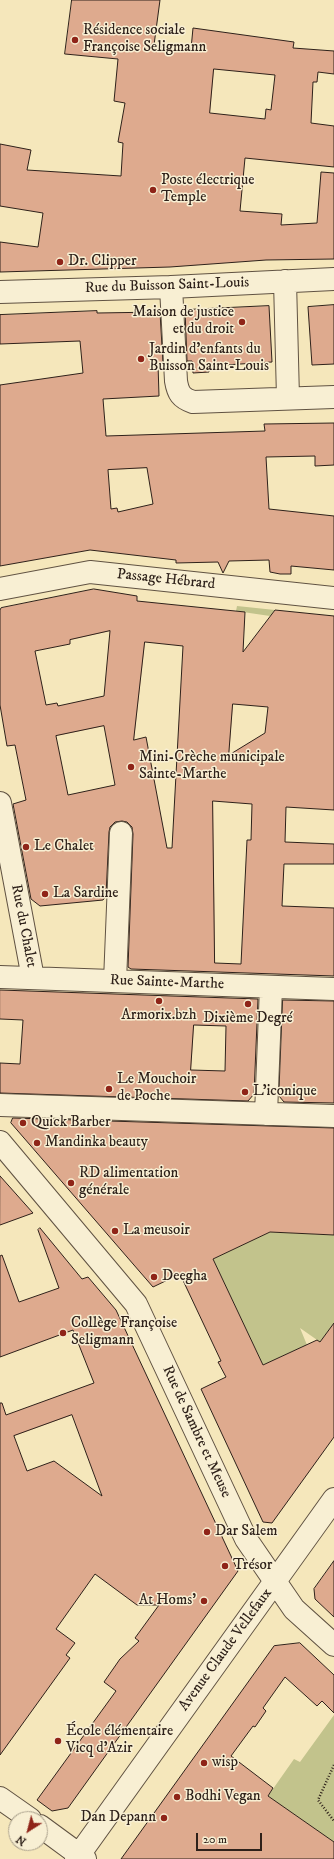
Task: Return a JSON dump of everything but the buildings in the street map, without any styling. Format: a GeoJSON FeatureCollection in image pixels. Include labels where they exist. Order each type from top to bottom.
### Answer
{"type":"FeatureCollection","features":[{"type":"Feature","properties":{"kind":"street","name":"Rue du Buisson Saint-Louis"},"geometry":{"type":"LineString","coordinates":[[0,292],[171,287],[334,279]]}},
{"type":"Feature","properties":{"kind":"street"},"geometry":{"type":"LineString","coordinates":[[285,281],[288,398]]}},
{"type":"Feature","properties":{"kind":"street"},"geometry":{"type":"LineString","coordinates":[[171,287],[176,381],[180,395],[193,402],[334,397]]}},
{"type":"Feature","properties":{"kind":"street","name":"Passage Hébrard"},"geometry":{"type":"LineString","coordinates":[[0,589],[90,572],[334,598]]}},
{"type":"Feature","properties":{"kind":"street","name":"Rue du Chalet"},"geometry":{"type":"LineString","coordinates":[[0,802],[32,978]]}},
{"type":"Feature","properties":{"kind":"street"},"geometry":{"type":"LineString","coordinates":[[115,981],[121,833]]}},
{"type":"Feature","properties":{"kind":"street","name":"Rue Sainte-Marthe"},"geometry":{"type":"LineString","coordinates":[[0,977],[334,990]]}},
{"type":"Feature","properties":{"kind":"street"},"geometry":{"type":"LineString","coordinates":[[266,1114],[271,987]]}},
{"type":"Feature","properties":{"kind":"street"},"geometry":{"type":"LineString","coordinates":[[0,1105],[334,1116]]}},
{"type":"Feature","properties":{"kind":"street","name":"Rue de Sambre et Meuse"},"geometry":{"type":"LineString","coordinates":[[0,1142],[136,1304],[246,1539],[294,1609],[334,1645]]}},
{"type":"Feature","properties":{"kind":"street","name":"Avenue Claude Vellefaux"},"geometry":{"type":"LineString","coordinates":[[80,1858],[334,1499]]}},
{"type":"Feature","properties":{"kind":"street"},"geometry":{"type":"LineString","coordinates":[[0,1798],[19,1811]]}},
{"type":"Feature","properties":{"kind":"street"},"geometry":{"type":"LineString","coordinates":[[48,1832],[80,1858]]}},
{"type":"Feature","properties":{"kind":"path"},"geometry":{"type":"LineString","coordinates":[[334,1766],[318,1800],[334,1821]]}},
{"type":"Feature","properties":{"kind":"green space"},"geometry":{"type":"Polygon","coordinates":[[[237,606],[275,610],[270,616],[236,611],[237,606]]]}},
{"type":"Feature","properties":{"kind":"green space"},"geometry":{"type":"Polygon","coordinates":[[[270,1232],[334,1235],[334,1323],[320,1342],[300,1328],[307,1345],[280,1357],[273,1362],[272,1361],[263,1365],[213,1259],[270,1232]]]}},
{"type":"Feature","properties":{"kind":"green space"},"geometry":{"type":"Polygon","coordinates":[[[334,1715],[334,1842],[268,1796],[294,1759],[300,1762],[334,1715]]]}},
{"type":"Feature","properties":{"kind":"place","name":"Résidence sociale Françoise Seligmann"},"geometry":{"type":"Point","coordinates":[75,40]}},
{"type":"Feature","properties":{"kind":"place","name":"Poste électrique Temple"},"geometry":{"type":"Point","coordinates":[153,190]}},
{"type":"Feature","properties":{"kind":"place","name":"Dr. Clipper"},"geometry":{"type":"Point","coordinates":[60,262]}},
{"type":"Feature","properties":{"kind":"place","name":"Maison de justice et du droit"},"geometry":{"type":"Point","coordinates":[242,322]}},
{"type":"Feature","properties":{"kind":"place","name":"Jardin d'enfants du Buisson Saint-Louis"},"geometry":{"type":"Point","coordinates":[141,359]}},
{"type":"Feature","properties":{"kind":"place","name":"Mini-Crèche municipale Sainte-Marthe"},"geometry":{"type":"Point","coordinates":[131,767]}},
{"type":"Feature","properties":{"kind":"place","name":"Le Chalet"},"geometry":{"type":"Point","coordinates":[26,847]}},
{"type":"Feature","properties":{"kind":"place","name":"La Sardine"},"geometry":{"type":"Point","coordinates":[45,894]}},
{"type":"Feature","properties":{"kind":"place","name":"Armorix.bzh"},"geometry":{"type":"Point","coordinates":[159,1001]}},
{"type":"Feature","properties":{"kind":"place","name":"Dixième Degré"},"geometry":{"type":"Point","coordinates":[248,1004]}},
{"type":"Feature","properties":{"kind":"place","name":"Le Mouchoir de Poche"},"geometry":{"type":"Point","coordinates":[109,1089]}},
{"type":"Feature","properties":{"kind":"place","name":"L'iconique"},"geometry":{"type":"Point","coordinates":[245,1092]}},
{"type":"Feature","properties":{"kind":"place","name":"Quick Barber"},"geometry":{"type":"Point","coordinates":[23,1123]}},
{"type":"Feature","properties":{"kind":"place","name":"Mandinka beauty"},"geometry":{"type":"Point","coordinates":[37,1143]}},
{"type":"Feature","properties":{"kind":"place","name":"RD alimentation générale"},"geometry":{"type":"Point","coordinates":[71,1183]}},
{"type":"Feature","properties":{"kind":"place","name":"La meusoir"},"geometry":{"type":"Point","coordinates":[115,1231]}},
{"type":"Feature","properties":{"kind":"place","name":"Deegha"},"geometry":{"type":"Point","coordinates":[154,1277]}},
{"type":"Feature","properties":{"kind":"place","name":"Collège Françoise Seligmann"},"geometry":{"type":"Point","coordinates":[63,1333]}},
{"type":"Feature","properties":{"kind":"place","name":"Dar Salem"},"geometry":{"type":"Point","coordinates":[207,1532]}},
{"type":"Feature","properties":{"kind":"place","name":"Trésor"},"geometry":{"type":"Point","coordinates":[225,1566]}},
{"type":"Feature","properties":{"kind":"place","name":"At Homs'"},"geometry":{"type":"Point","coordinates":[204,1601]}},
{"type":"Feature","properties":{"kind":"place","name":"École élémentaire Vicq d'Azir"},"geometry":{"type":"Point","coordinates":[58,1741]}},
{"type":"Feature","properties":{"kind":"place","name":"wisp"},"geometry":{"type":"Point","coordinates":[204,1763]}},
{"type":"Feature","properties":{"kind":"place","name":"Bodhi Vegan"},"geometry":{"type":"Point","coordinates":[177,1797]}},
{"type":"Feature","properties":{"kind":"place","name":"Dan Depann"},"geometry":{"type":"Point","coordinates":[164,1818]}}]}
